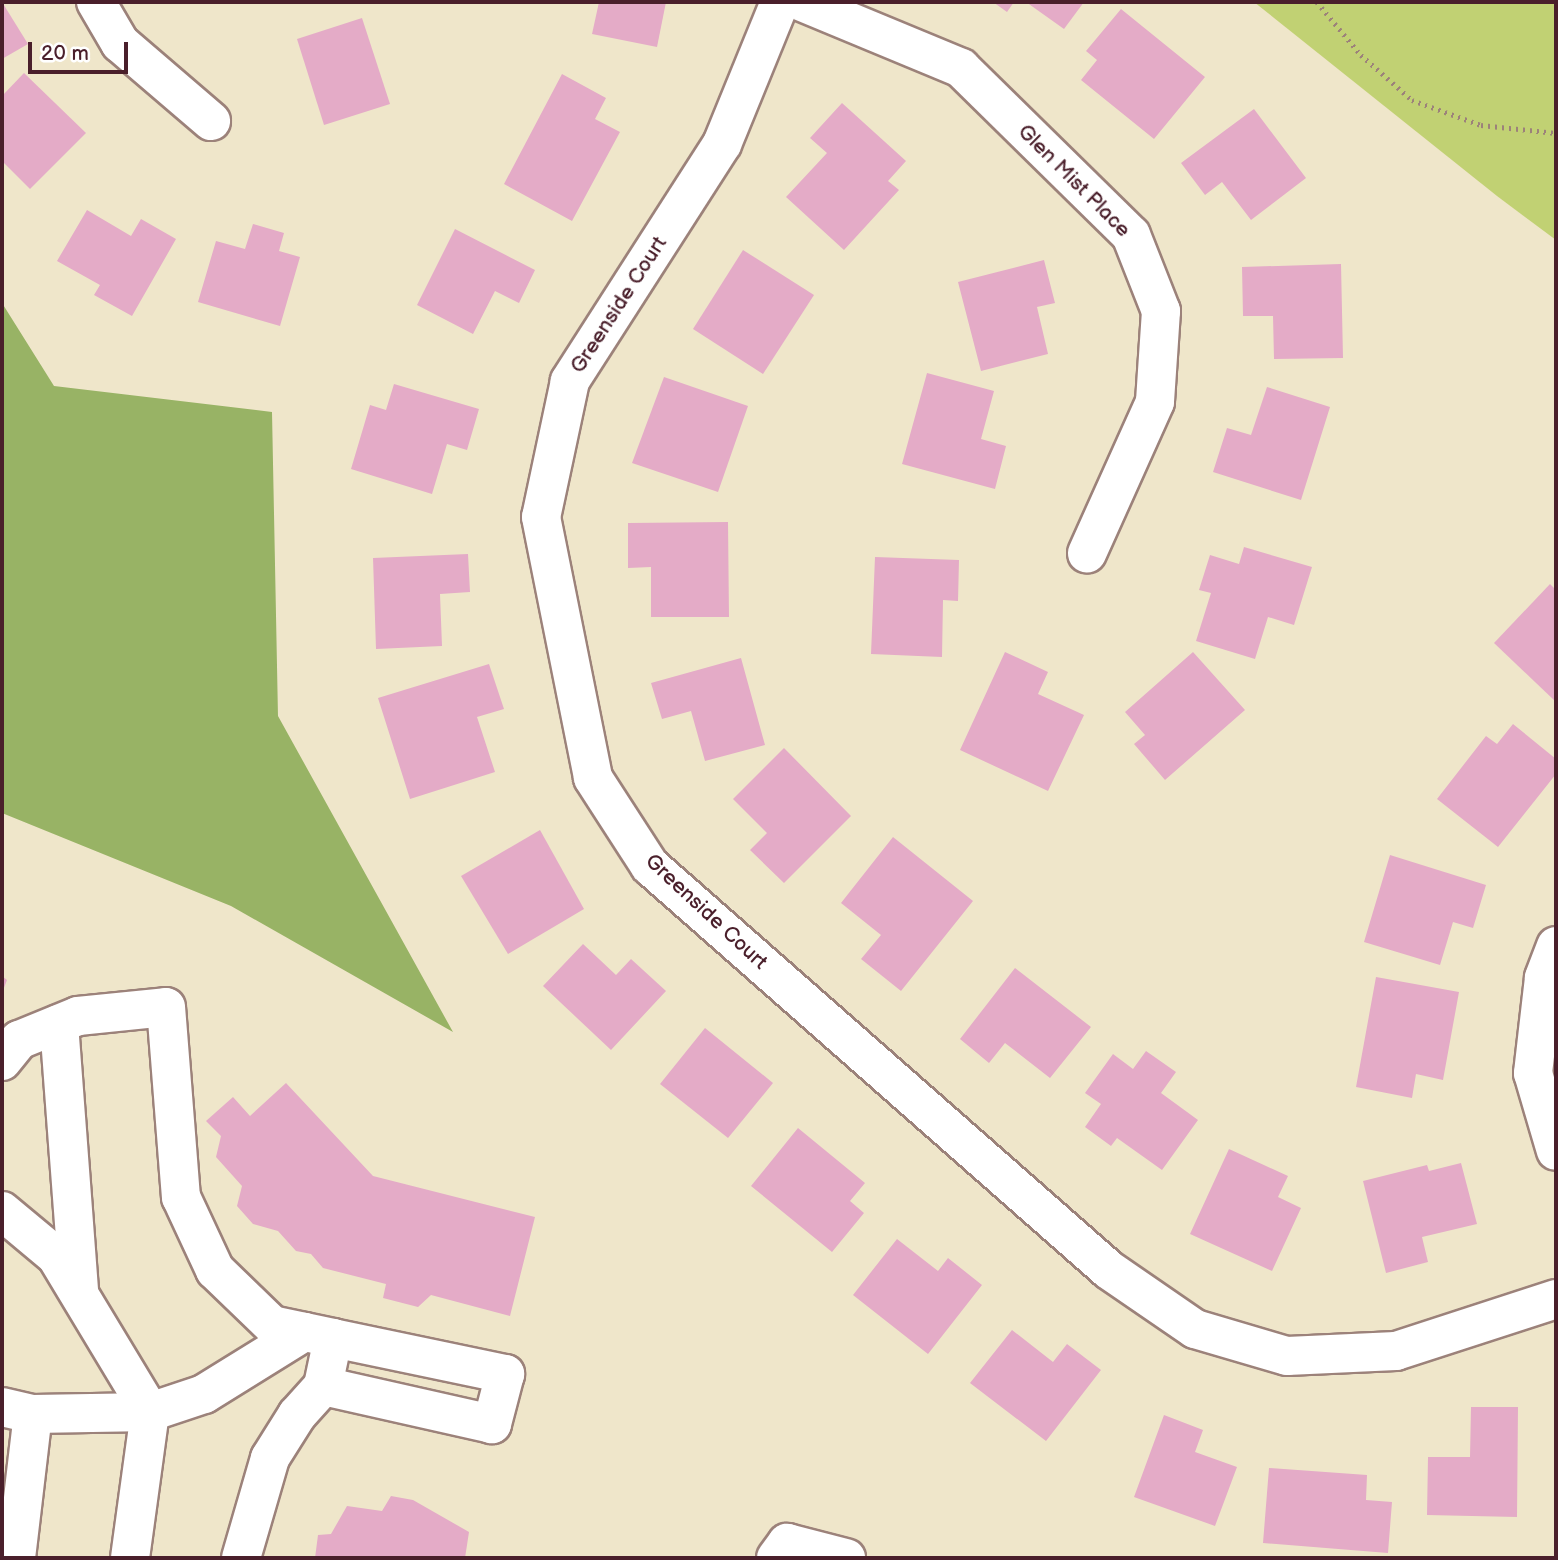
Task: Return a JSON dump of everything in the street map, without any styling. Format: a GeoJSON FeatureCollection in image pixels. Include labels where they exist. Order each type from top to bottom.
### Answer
{"type":"FeatureCollection","features":[{"type":"Feature","properties":{"kind":"street"},"geometry":{"type":"LineString","coordinates":[[96,2],[120,43],[211,121]]}},
{"type":"Feature","properties":{"kind":"street","name":"Greenside Court"},"geometry":{"type":"LineString","coordinates":[[780,2],[722,144],[570,381],[541,517],[593,778],[650,866],[1109,1270],[1195,1329],[1287,1356],[1396,1351],[1556,1299]]}},
{"type":"Feature","properties":{"kind":"street","name":"Glen Mist Place"},"geometry":{"type":"LineString","coordinates":[[802,2],[961,68],[1131,235],[1161,311],[1155,402],[1087,553]]}},
{"type":"Feature","properties":{"kind":"street"},"geometry":{"type":"LineString","coordinates":[[1556,946],[1544,978],[1533,1073],[1556,1151]]}},
{"type":"Feature","properties":{"kind":"street"},"geometry":{"type":"LineString","coordinates":[[2,1061],[19,1040],[78,1016],[166,1007],[181,1198],[215,1270],[272,1325],[505,1374],[492,1424],[323,1386]]}},
{"type":"Feature","properties":{"kind":"street"},"geometry":{"type":"LineString","coordinates":[[59,1024],[79,1293]]}},
{"type":"Feature","properties":{"kind":"street"},"geometry":{"type":"LineString","coordinates":[[2,1211],[55,1256],[149,1412],[130,1558]]}},
{"type":"Feature","properties":{"kind":"street"},"geometry":{"type":"LineString","coordinates":[[241,1558],[270,1458],[297,1415],[323,1386],[319,1335]]}},
{"type":"Feature","properties":{"kind":"street"},"geometry":{"type":"LineString","coordinates":[[16,1558],[18,1411],[149,1412],[204,1394],[319,1335]]}},
{"type":"Feature","properties":{"kind":"street"},"geometry":{"type":"LineString","coordinates":[[775,1558],[786,1543],[846,1558]]}},
{"type":"Feature","properties":{"kind":"path"},"geometry":{"type":"LineString","coordinates":[[1317,2],[1361,55],[1412,100],[1481,125],[1556,133]]}},
{"type":"Feature","properties":{"kind":"green space"},"geometry":{"type":"Polygon","coordinates":[[[1254,2],[1556,2],[1556,240],[1497,196],[1254,2]]]}},
{"type":"Feature","properties":{"kind":"green space"},"geometry":{"type":"Polygon","coordinates":[[[2,303],[54,386],[272,412],[278,716],[453,1032],[231,906],[2,813],[2,303]]]}},
{"type":"Feature","properties":{"kind":"building"},"geometry":{"type":"Polygon","coordinates":[[[2,2],[28,44],[2,59],[2,2]]]}},
{"type":"Feature","properties":{"kind":"building"},"geometry":{"type":"Polygon","coordinates":[[[599,2],[666,2],[657,47],[592,34],[599,2]]]}},
{"type":"Feature","properties":{"kind":"building"},"geometry":{"type":"Polygon","coordinates":[[[993,2],[1014,2],[1007,12],[993,2]]]}},
{"type":"Feature","properties":{"kind":"building"},"geometry":{"type":"Polygon","coordinates":[[[1026,2],[1084,2],[1064,29],[1026,2]]]}},
{"type":"Feature","properties":{"kind":"building"},"geometry":{"type":"Polygon","coordinates":[[[1121,9],[1205,77],[1154,139],[1081,80],[1097,60],[1086,51],[1121,9]]]}},
{"type":"Feature","properties":{"kind":"building"},"geometry":{"type":"Polygon","coordinates":[[[362,18],[390,104],[324,125],[297,39],[362,18]]]}},
{"type":"Feature","properties":{"kind":"building"},"geometry":{"type":"Polygon","coordinates":[[[24,73],[86,133],[30,189],[2,161],[2,96],[24,73]]]}},
{"type":"Feature","properties":{"kind":"building"},"geometry":{"type":"Polygon","coordinates":[[[562,74],[606,98],[595,119],[620,132],[572,221],[504,184],[562,74]]]}},
{"type":"Feature","properties":{"kind":"building"},"geometry":{"type":"Polygon","coordinates":[[[842,103],[906,161],[888,181],[899,190],[844,250],[786,197],[827,153],[810,138],[842,103]]]}},
{"type":"Feature","properties":{"kind":"building"},"geometry":{"type":"Polygon","coordinates":[[[1254,109],[1306,178],[1251,220],[1222,182],[1205,195],[1181,163],[1254,109]]]}},
{"type":"Feature","properties":{"kind":"building"},"geometry":{"type":"Polygon","coordinates":[[[87,210],[131,236],[141,219],[176,239],[132,316],[94,295],[100,285],[57,261],[87,210]]]}},
{"type":"Feature","properties":{"kind":"building"},"geometry":{"type":"Polygon","coordinates":[[[253,224],[284,233],[279,251],[300,257],[280,326],[198,302],[216,241],[245,249],[253,224]]]}},
{"type":"Feature","properties":{"kind":"building"},"geometry":{"type":"Polygon","coordinates":[[[455,229],[535,270],[519,303],[495,291],[473,334],[417,305],[455,229]]]}},
{"type":"Feature","properties":{"kind":"building"},"geometry":{"type":"Polygon","coordinates":[[[743,250],[814,295],[763,374],[693,329],[743,250]]]}},
{"type":"Feature","properties":{"kind":"building"},"geometry":{"type":"Polygon","coordinates":[[[1044,260],[1055,303],[1037,307],[1048,354],[981,371],[958,282],[1044,260]]]}},
{"type":"Feature","properties":{"kind":"building"},"geometry":{"type":"Polygon","coordinates":[[[1341,264],[1343,358],[1274,359],[1273,316],[1243,316],[1242,267],[1341,264]]]}},
{"type":"Feature","properties":{"kind":"building"},"geometry":{"type":"Polygon","coordinates":[[[927,373],[994,391],[981,439],[1006,446],[995,489],[902,464],[927,373]]]}},
{"type":"Feature","properties":{"kind":"building"},"geometry":{"type":"Polygon","coordinates":[[[664,377],[748,406],[718,492],[632,463],[664,377]]]}},
{"type":"Feature","properties":{"kind":"building"},"geometry":{"type":"Polygon","coordinates":[[[394,384],[479,409],[467,450],[447,444],[432,494],[351,469],[370,405],[386,410],[394,384]]]}},
{"type":"Feature","properties":{"kind":"building"},"geometry":{"type":"Polygon","coordinates":[[[1267,387],[1330,407],[1301,500],[1213,472],[1227,428],[1251,435],[1267,387]]]}},
{"type":"Feature","properties":{"kind":"building"},"geometry":{"type":"Polygon","coordinates":[[[728,522],[729,617],[651,617],[651,567],[628,568],[628,523],[728,522]]]}},
{"type":"Feature","properties":{"kind":"building"},"geometry":{"type":"Polygon","coordinates":[[[1244,547],[1312,567],[1294,625],[1268,617],[1255,659],[1196,641],[1211,593],[1199,590],[1210,555],[1239,564],[1244,547]]]}},
{"type":"Feature","properties":{"kind":"building"},"geometry":{"type":"Polygon","coordinates":[[[468,554],[470,592],[440,594],[442,646],[376,649],[373,558],[468,554]]]}},
{"type":"Feature","properties":{"kind":"building"},"geometry":{"type":"Polygon","coordinates":[[[875,557],[959,560],[958,601],[943,600],[942,657],[871,654],[875,557]]]}},
{"type":"Feature","properties":{"kind":"building"},"geometry":{"type":"Polygon","coordinates":[[[1550,584],[1556,590],[1556,702],[1494,643],[1550,584]]]}},
{"type":"Feature","properties":{"kind":"building"},"geometry":{"type":"Polygon","coordinates":[[[1005,652],[1048,672],[1038,694],[1084,715],[1048,791],[960,750],[1005,652]]]}},
{"type":"Feature","properties":{"kind":"building"},"geometry":{"type":"Polygon","coordinates":[[[1193,652],[1245,710],[1165,780],[1134,744],[1145,735],[1125,712],[1193,652]]]}},
{"type":"Feature","properties":{"kind":"building"},"geometry":{"type":"Polygon","coordinates":[[[741,658],[765,745],[705,761],[691,711],[662,719],[651,683],[741,658]]]}},
{"type":"Feature","properties":{"kind":"building"},"geometry":{"type":"Polygon","coordinates":[[[489,664],[504,709],[477,717],[495,772],[410,799],[378,698],[489,664]]]}},
{"type":"Feature","properties":{"kind":"building"},"geometry":{"type":"Polygon","coordinates":[[[1513,724],[1556,759],[1556,774],[1498,847],[1437,799],[1486,736],[1497,744],[1513,724]]]}},
{"type":"Feature","properties":{"kind":"building"},"geometry":{"type":"Polygon","coordinates":[[[784,748],[851,816],[784,883],[750,850],[767,833],[733,799],[784,748]]]}},
{"type":"Feature","properties":{"kind":"building"},"geometry":{"type":"Polygon","coordinates":[[[540,830],[584,909],[508,954],[461,876],[540,830]]]}},
{"type":"Feature","properties":{"kind":"building"},"geometry":{"type":"Polygon","coordinates":[[[893,837],[973,901],[901,991],[861,959],[881,935],[841,903],[893,837]]]}},
{"type":"Feature","properties":{"kind":"building"},"geometry":{"type":"Polygon","coordinates":[[[1390,855],[1486,885],[1473,928],[1453,922],[1440,965],[1364,942],[1390,855]]]}},
{"type":"Feature","properties":{"kind":"building"},"geometry":{"type":"Polygon","coordinates":[[[583,944],[616,975],[631,959],[666,991],[611,1050],[543,986],[583,944]]]}},
{"type":"Feature","properties":{"kind":"building"},"geometry":{"type":"Polygon","coordinates":[[[1015,968],[1091,1027],[1050,1078],[1005,1043],[989,1063],[960,1039],[1015,968]]]}},
{"type":"Feature","properties":{"kind":"building"},"geometry":{"type":"Polygon","coordinates":[[[2,976],[7,980],[2,993],[2,976]]]}},
{"type":"Feature","properties":{"kind":"building"},"geometry":{"type":"Polygon","coordinates":[[[1376,977],[1459,992],[1443,1080],[1416,1074],[1412,1098],[1356,1087],[1376,977]]]}},
{"type":"Feature","properties":{"kind":"building"},"geometry":{"type":"Polygon","coordinates":[[[705,1028],[773,1083],[728,1138],[660,1084],[705,1028]]]}},
{"type":"Feature","properties":{"kind":"building"},"geometry":{"type":"Polygon","coordinates":[[[1146,1051],[1176,1072],[1161,1093],[1198,1120],[1162,1170],[1117,1138],[1111,1146],[1085,1127],[1101,1104],[1085,1093],[1113,1054],[1133,1069],[1146,1051]]]}},
{"type":"Feature","properties":{"kind":"building"},"geometry":{"type":"Polygon","coordinates":[[[286,1083],[373,1176],[535,1217],[510,1316],[431,1295],[418,1307],[383,1298],[386,1284],[323,1268],[311,1254],[296,1251],[278,1231],[253,1224],[237,1206],[242,1186],[216,1157],[221,1136],[206,1121],[233,1097],[250,1116],[286,1083]]]}},
{"type":"Feature","properties":{"kind":"building"},"geometry":{"type":"Polygon","coordinates":[[[798,1128],[865,1183],[850,1201],[864,1213],[832,1252],[751,1186],[798,1128]]]}},
{"type":"Feature","properties":{"kind":"building"},"geometry":{"type":"Polygon","coordinates":[[[1229,1149],[1288,1176],[1278,1197],[1301,1208],[1272,1271],[1190,1234],[1229,1149]]]}},
{"type":"Feature","properties":{"kind":"building"},"geometry":{"type":"Polygon","coordinates":[[[1461,1163],[1477,1224],[1422,1237],[1428,1262],[1386,1273],[1363,1181],[1427,1165],[1429,1171],[1461,1163]]]}},
{"type":"Feature","properties":{"kind":"building"},"geometry":{"type":"Polygon","coordinates":[[[897,1239],[938,1271],[948,1258],[982,1285],[928,1354],[853,1295],[897,1239]]]}},
{"type":"Feature","properties":{"kind":"building"},"geometry":{"type":"Polygon","coordinates":[[[1012,1330],[1053,1362],[1067,1344],[1101,1370],[1046,1441],[970,1383],[1012,1330]]]}},
{"type":"Feature","properties":{"kind":"building"},"geometry":{"type":"Polygon","coordinates":[[[1471,1407],[1518,1407],[1517,1517],[1427,1515],[1428,1457],[1470,1457],[1471,1407]]]}},
{"type":"Feature","properties":{"kind":"building"},"geometry":{"type":"Polygon","coordinates":[[[1164,1415],[1203,1430],[1195,1452],[1237,1467],[1215,1526],[1134,1497],[1164,1415]]]}},
{"type":"Feature","properties":{"kind":"building"},"geometry":{"type":"Polygon","coordinates":[[[1269,1468],[1367,1475],[1366,1500],[1392,1502],[1388,1553],[1263,1543],[1269,1468]]]}},
{"type":"Feature","properties":{"kind":"building"},"geometry":{"type":"Polygon","coordinates":[[[391,1496],[413,1500],[469,1532],[465,1558],[315,1558],[318,1535],[331,1534],[347,1506],[382,1511],[391,1496]]]}}]}
